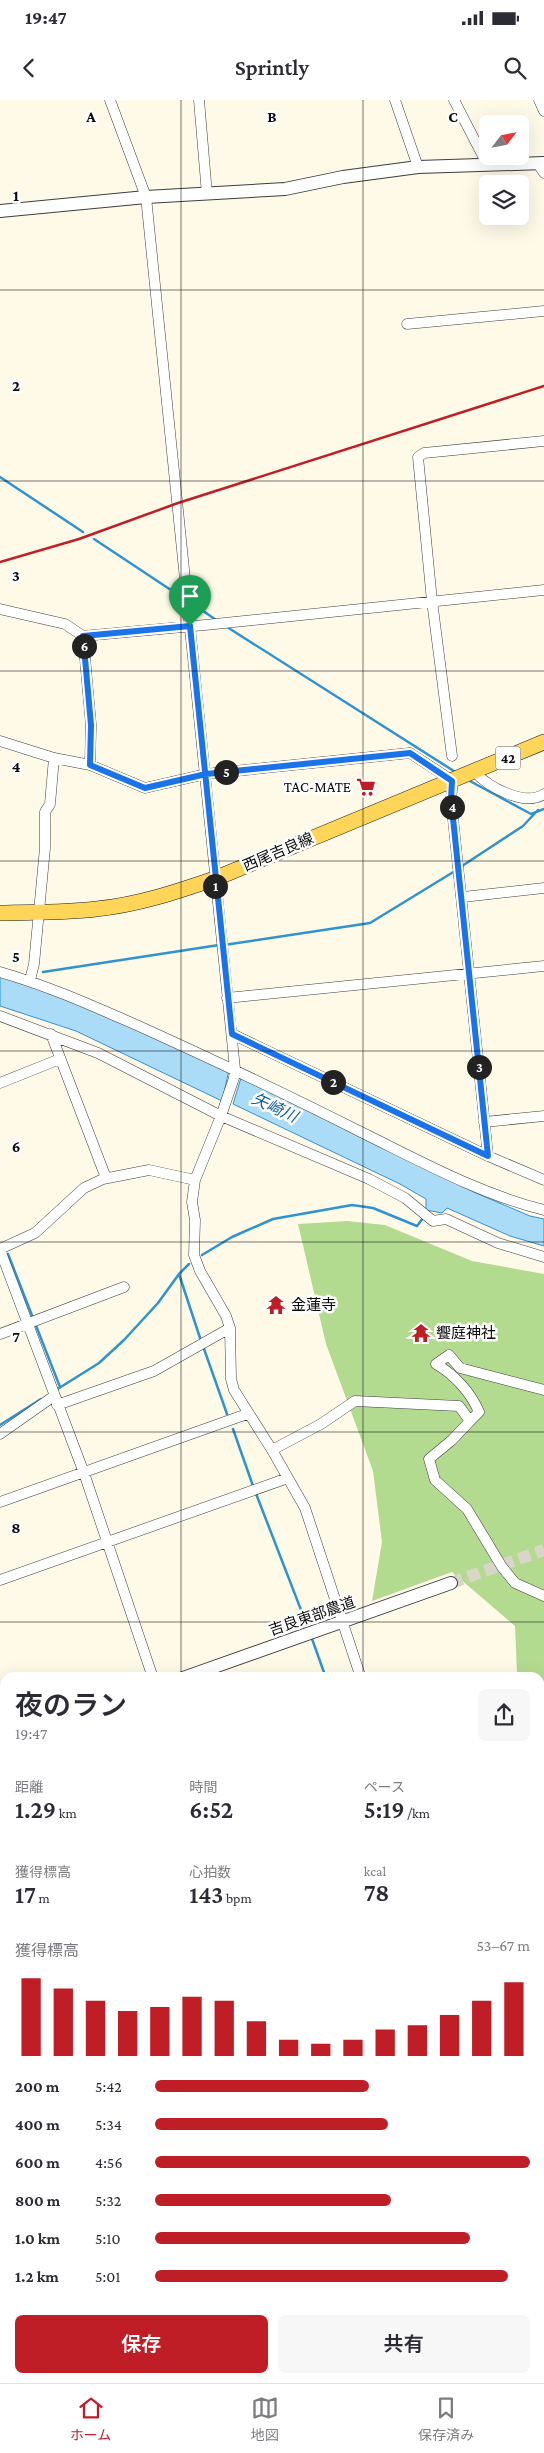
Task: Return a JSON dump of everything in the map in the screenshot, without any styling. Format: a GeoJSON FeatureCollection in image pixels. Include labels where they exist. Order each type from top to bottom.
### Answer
{"type":"FeatureCollection","features":[{"type":"Feature","properties":{"kind":"main road","name":"西尾吉良線"},"geometry":{"type":"LineString","coordinates":[[0,913],[39,914],[97,909],[160,897],[214,879],[544,742]]}},
{"type":"Feature","properties":{"kind":"street"},"geometry":{"type":"LineString","coordinates":[[110,100],[146,197],[206,774],[214,879],[232,1034],[234,1073],[221,1116],[195,1180],[192,1202],[195,1220],[194,1255],[200,1271],[226,1316],[230,1328],[231,1379],[234,1390],[272,1450],[311,1523],[359,1672]]}},
{"type":"Feature","properties":{"kind":"street"},"geometry":{"type":"LineString","coordinates":[[199,100],[207,194]]}},
{"type":"Feature","properties":{"kind":"street"},"geometry":{"type":"LineString","coordinates":[[394,100],[418,167]]}},
{"type":"Feature","properties":{"kind":"street"},"geometry":{"type":"LineString","coordinates":[[454,100],[479,148]]}},
{"type":"Feature","properties":{"kind":"street"},"geometry":{"type":"LineString","coordinates":[[0,211],[146,197],[285,189],[343,177],[418,167],[479,164]]}},
{"type":"Feature","properties":{"kind":"street"},"geometry":{"type":"LineString","coordinates":[[505,165],[542,167]]}},
{"type":"Feature","properties":{"kind":"street"},"geometry":{"type":"LineString","coordinates":[[407,324],[544,310]]}},
{"type":"Feature","properties":{"kind":"street"},"geometry":{"type":"LineString","coordinates":[[452,756],[432,602],[418,457],[424,453],[544,441]]}},
{"type":"Feature","properties":{"kind":"street"},"geometry":{"type":"LineString","coordinates":[[0,609],[65,624],[83,636],[190,621],[205,626],[234,621],[544,590]]}},
{"type":"Feature","properties":{"kind":"street"},"geometry":{"type":"LineString","coordinates":[[83,636],[91,725],[90,765]]}},
{"type":"Feature","properties":{"kind":"street"},"geometry":{"type":"LineString","coordinates":[[0,741],[54,758],[90,765],[145,788],[206,774],[410,753],[452,781],[451,799],[463,897],[488,1156]]}},
{"type":"Feature","properties":{"kind":"street"},"geometry":{"type":"LineString","coordinates":[[30,980],[34,964],[45,848],[45,812],[50,804],[54,758]]}},
{"type":"Feature","properties":{"kind":"street"},"geometry":{"type":"LineString","coordinates":[[473,772],[483,780],[518,796],[538,798],[544,794]]}},
{"type":"Feature","properties":{"kind":"street"},"geometry":{"type":"LineString","coordinates":[[463,897],[544,888]]}},
{"type":"Feature","properties":{"kind":"street"},"geometry":{"type":"LineString","coordinates":[[227,998],[544,966]]}},
{"type":"Feature","properties":{"kind":"street"},"geometry":{"type":"LineString","coordinates":[[0,972],[30,980],[234,1073],[466,1183],[519,1204],[544,1210]]}},
{"type":"Feature","properties":{"kind":"street"},"geometry":{"type":"LineString","coordinates":[[0,1016],[98,1052],[221,1116],[369,1179],[406,1198],[433,1221],[446,1219],[498,1243],[544,1257]]}},
{"type":"Feature","properties":{"kind":"street"},"geometry":{"type":"LineString","coordinates":[[51,1034],[106,1178]]}},
{"type":"Feature","properties":{"kind":"street"},"geometry":{"type":"LineString","coordinates":[[232,1034],[488,1156],[544,1180]]}},
{"type":"Feature","properties":{"kind":"street"},"geometry":{"type":"LineString","coordinates":[[0,1083],[60,1059]]}},
{"type":"Feature","properties":{"kind":"street"},"geometry":{"type":"LineString","coordinates":[[484,1122],[544,1116]]}},
{"type":"Feature","properties":{"kind":"street"},"geometry":{"type":"LineString","coordinates":[[151,1672],[84,1473],[0,1250],[36,1233],[84,1188],[106,1178],[149,1170],[195,1180]]}},
{"type":"Feature","properties":{"kind":"street"},"geometry":{"type":"LineString","coordinates":[[0,1334],[124,1287]]}},
{"type":"Feature","properties":{"kind":"street"},"geometry":{"type":"LineString","coordinates":[[0,1434],[56,1401],[154,1371],[230,1328]]}},
{"type":"Feature","properties":{"kind":"street"},"geometry":{"type":"LineString","coordinates":[[544,1390],[460,1368],[449,1354],[436,1364],[448,1371],[474,1400],[480,1412],[452,1440],[429,1459],[435,1480],[467,1509],[502,1566],[515,1583],[544,1596]]}},
{"type":"Feature","properties":{"kind":"street"},"geometry":{"type":"LineString","coordinates":[[272,1450],[321,1424],[355,1401],[459,1406],[470,1421]]}},
{"type":"Feature","properties":{"kind":"street"},"geometry":{"type":"LineString","coordinates":[[0,1502],[248,1414]]}},
{"type":"Feature","properties":{"kind":"street"},"geometry":{"type":"LineString","coordinates":[[0,1580],[288,1478]]}},
{"type":"Feature","properties":{"kind":"street","name":"吉良東部農道"},"geometry":{"type":"LineString","coordinates":[[200,1672],[451,1583]]}},
{"type":"Feature","properties":{"kind":"green space"},"geometry":{"type":"Polygon","coordinates":[[[347,1221],[385,1225],[472,1261],[544,1274],[544,1672],[517,1672],[515,1626],[452,1572],[372,1601],[382,1542],[373,1471],[326,1344],[298,1224],[347,1221]]]}},
{"type":"Feature","properties":{"kind":"water"},"geometry":{"type":"Polygon","coordinates":[[[0,975],[48,991],[229,1070],[222,1101],[76,1031],[0,1006],[0,975]]]}},
{"type":"Feature","properties":{"kind":"water","name":"矢崎川"},"geometry":{"type":"Polygon","coordinates":[[[241,1078],[476,1193],[530,1216],[544,1219],[544,1246],[510,1236],[447,1208],[442,1213],[426,1210],[426,1199],[400,1184],[233,1104],[241,1078]]]}},
{"type":"Feature","properties":{"kind":"waterway"},"geometry":{"type":"LineString","coordinates":[[0,477],[83,532]]}},
{"type":"Feature","properties":{"kind":"waterway"},"geometry":{"type":"LineString","coordinates":[[94,539],[183,598]]}},
{"type":"Feature","properties":{"kind":"waterway"},"geometry":{"type":"LineString","coordinates":[[192,603],[216,620]]}},
{"type":"Feature","properties":{"kind":"waterway"},"geometry":{"type":"LineString","coordinates":[[227,627],[457,773]]}},
{"type":"Feature","properties":{"kind":"waterway"},"geometry":{"type":"LineString","coordinates":[[468,780],[531,814],[544,809]]}},
{"type":"Feature","properties":{"kind":"waterway"},"geometry":{"type":"LineString","coordinates":[[462,866],[523,826],[538,810]]}},
{"type":"Feature","properties":{"kind":"waterway"},"geometry":{"type":"LineString","coordinates":[[224,945],[370,923],[455,871]]}},
{"type":"Feature","properties":{"kind":"waterway"},"geometry":{"type":"LineString","coordinates":[[43,972],[219,945]]}},
{"type":"Feature","properties":{"kind":"waterway"},"geometry":{"type":"LineString","coordinates":[[202,1255],[232,1237],[273,1219],[352,1205],[373,1208],[417,1226],[423,1218]]}},
{"type":"Feature","properties":{"kind":"waterway"},"geometry":{"type":"LineString","coordinates":[[5,1255],[8,1254],[33,1318]]}},
{"type":"Feature","properties":{"kind":"waterway"},"geometry":{"type":"LineString","coordinates":[[56,1390],[99,1363],[124,1340],[158,1303],[179,1274],[189,1264]]}},
{"type":"Feature","properties":{"kind":"waterway"},"geometry":{"type":"LineString","coordinates":[[179,1274],[201,1341]]}},
{"type":"Feature","properties":{"kind":"waterway"},"geometry":{"type":"LineString","coordinates":[[35,1323],[60,1387]]}},
{"type":"Feature","properties":{"kind":"waterway"},"geometry":{"type":"LineString","coordinates":[[203,1346],[227,1414]]}},
{"type":"Feature","properties":{"kind":"waterway"},"geometry":{"type":"LineString","coordinates":[[0,1425],[41,1399]]}},
{"type":"Feature","properties":{"kind":"waterway"},"geometry":{"type":"LineString","coordinates":[[233,1429],[253,1486]]}},
{"type":"Feature","properties":{"kind":"waterway"},"geometry":{"type":"LineString","coordinates":[[255,1491],[308,1628]]}},
{"type":"Feature","properties":{"kind":"waterway"},"geometry":{"type":"LineString","coordinates":[[311,1636],[324,1672]]}},
{"type":"Feature","properties":{"kind":"tunnel"},"geometry":{"type":"LineString","coordinates":[[451,1583],[544,1550]]}},
{"type":"Feature","properties":{"kind":"railway"},"geometry":{"type":"LineString","coordinates":[[0,562],[79,539],[178,503],[544,386]]}},
{"type":"Feature","properties":{"kind":"place","name":"TAC-MATE"},"geometry":{"type":"Point","coordinates":[366,787]}},
{"type":"Feature","properties":{"kind":"place","name":"金蓮寺"},"geometry":{"type":"Point","coordinates":[276,1305]}},
{"type":"Feature","properties":{"kind":"place","name":"饗庭神社"},"geometry":{"type":"Point","coordinates":[421,1333]}},
{"type":"Feature","properties":{"kind":"route"},"geometry":{"type":"LineString","coordinates":[[190,626],[83,636],[91,725],[90,765],[145,788],[206,774],[410,753],[452,781],[451,799],[463,897],[488,1156],[232,1034],[214,879],[206,774],[190,626]]}}]}
